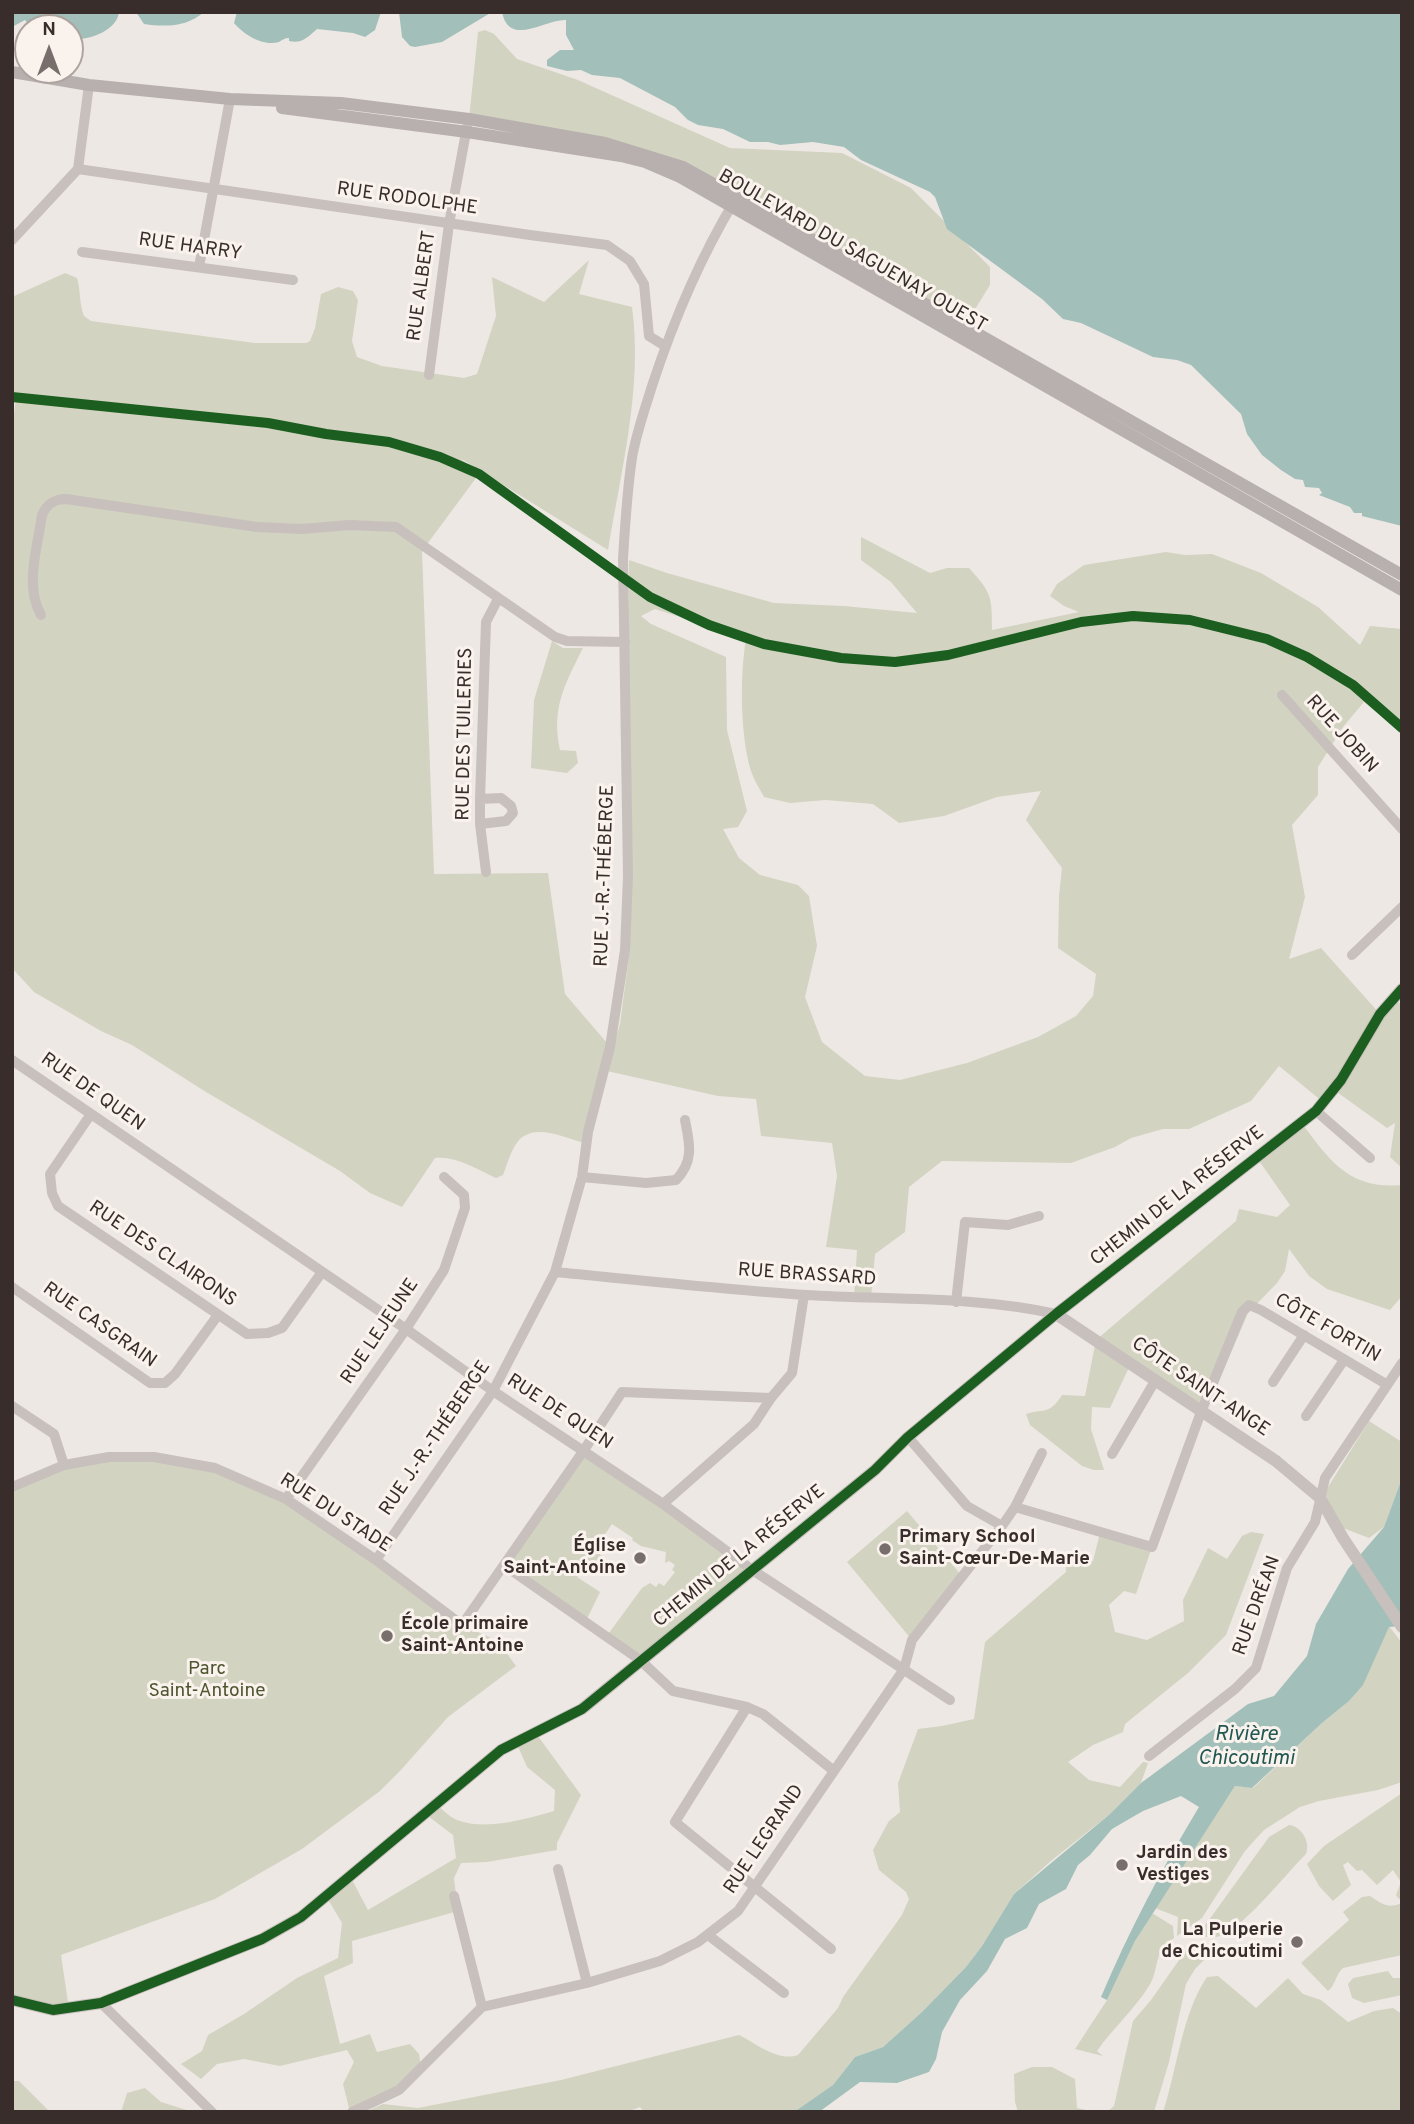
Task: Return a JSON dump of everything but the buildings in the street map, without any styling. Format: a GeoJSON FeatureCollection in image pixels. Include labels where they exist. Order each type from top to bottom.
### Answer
{"type":"FeatureCollection","features":[{"type":"Feature","properties":{"kind":"main road","name":"BOULEVARD DU SAGUENAY OUEST"},"geometry":{"type":"LineString","coordinates":[[12,72],[89,85],[230,99],[304,111],[468,126],[645,162],[735,201],[1402,575]]}},
{"type":"Feature","properties":{"kind":"main road","name":"BOULEVARD DU SAGUENAY OUEST"},"geometry":{"type":"LineString","coordinates":[[735,201],[1402,590]]}},
{"type":"Feature","properties":{"kind":"street"},"geometry":{"type":"LineString","coordinates":[[12,240],[78,169],[89,85]]}},
{"type":"Feature","properties":{"kind":"street"},"geometry":{"type":"LineString","coordinates":[[199,267],[211,190],[230,99]]}},
{"type":"Feature","properties":{"kind":"street","name":"RUE ALBERT"},"geometry":{"type":"LineString","coordinates":[[429,375],[449,223],[468,126]]}},
{"type":"Feature","properties":{"kind":"street","name":"RUE RODOLPHE"},"geometry":{"type":"LineString","coordinates":[[78,169],[607,245],[630,261],[644,284],[649,336],[665,346]]}},
{"type":"Feature","properties":{"kind":"street","name":"RUE J.-R.-THÉBERGE"},"geometry":{"type":"LineString","coordinates":[[376,1560],[493,1391],[555,1272],[582,1177],[588,1132],[610,1047],[625,950],[628,876],[623,559],[625,514],[633,456],[665,346],[687,295],[735,201]]}},
{"type":"Feature","properties":{"kind":"street","name":"RUE HARRY"},"geometry":{"type":"LineString","coordinates":[[82,252],[293,280]]}},
{"type":"Feature","properties":{"kind":"street"},"geometry":{"type":"LineString","coordinates":[[41,615],[35,605],[33,585],[42,515],[48,504],[60,499],[257,527],[396,527],[555,637],[567,640],[625,642]]}},
{"type":"Feature","properties":{"kind":"street","name":"RUE DES TUILERIES"},"geometry":{"type":"LineString","coordinates":[[486,872],[480,799],[486,622],[498,600]]}},
{"type":"Feature","properties":{"kind":"street","name":"RUE JOBIN"},"geometry":{"type":"LineString","coordinates":[[1282,695],[1402,829]]}},
{"type":"Feature","properties":{"kind":"street"},"geometry":{"type":"LineString","coordinates":[[480,799],[501,798],[512,806],[513,813],[506,821],[480,824]]}},
{"type":"Feature","properties":{"kind":"street"},"geometry":{"type":"LineString","coordinates":[[1352,955],[1402,906]]}},
{"type":"Feature","properties":{"kind":"street","name":"CHEMIN DE LA RÉSERVE"},"geometry":{"type":"LineString","coordinates":[[12,2000],[53,2010],[101,2003],[262,1939],[300,1917],[501,1750],[582,1709],[875,1470],[908,1437],[1056,1314],[1316,1111],[1342,1080],[1380,1014],[1402,989]]}},
{"type":"Feature","properties":{"kind":"street","name":"RUE DE QUEN"},"geometry":{"type":"LineString","coordinates":[[12,1060],[407,1329],[493,1391],[663,1504],[751,1569],[950,1700]]}},
{"type":"Feature","properties":{"kind":"street"},"geometry":{"type":"LineString","coordinates":[[1316,1111],[1370,1158]]}},
{"type":"Feature","properties":{"kind":"street","name":"RUE DES CLAIRONS"},"geometry":{"type":"LineString","coordinates":[[90,1114],[50,1174],[52,1193],[58,1206],[218,1315],[247,1334],[268,1333],[282,1328],[322,1272]]}},
{"type":"Feature","properties":{"kind":"street"},"geometry":{"type":"LineString","coordinates":[[582,1177],[646,1183],[676,1180],[687,1168],[690,1143],[685,1120]]}},
{"type":"Feature","properties":{"kind":"street","name":"RUE LEJEUNE"},"geometry":{"type":"LineString","coordinates":[[286,1499],[407,1329],[444,1270],[465,1208],[464,1195],[444,1177]]}},
{"type":"Feature","properties":{"kind":"street"},"geometry":{"type":"LineString","coordinates":[[956,1302],[965,1222],[1008,1224],[1039,1216]]}},
{"type":"Feature","properties":{"kind":"street","name":"RUE BRASSARD"},"geometry":{"type":"LineString","coordinates":[[555,1272],[804,1295],[956,1302],[1034,1309],[1056,1314]]}},
{"type":"Feature","properties":{"kind":"street","name":"RUE CASGRAIN"},"geometry":{"type":"LineString","coordinates":[[12,1287],[150,1383],[165,1383],[175,1374],[218,1315]]}},
{"type":"Feature","properties":{"kind":"street"},"geometry":{"type":"LineString","coordinates":[[663,1504],[754,1424],[792,1373],[804,1295]]}},
{"type":"Feature","properties":{"kind":"street","name":"CÔTE FORTIN"},"geometry":{"type":"LineString","coordinates":[[1201,1412],[1242,1311],[1249,1306],[1386,1384]]}},
{"type":"Feature","properties":{"kind":"street","name":"CÔTE SAINT-ANGE"},"geometry":{"type":"LineString","coordinates":[[1056,1314],[1276,1461],[1320,1497]]}},
{"type":"Feature","properties":{"kind":"street"},"geometry":{"type":"LineString","coordinates":[[1273,1382],[1304,1335]]}},
{"type":"Feature","properties":{"kind":"street"},"geometry":{"type":"LineString","coordinates":[[1306,1416],[1344,1360]]}},
{"type":"Feature","properties":{"kind":"street","name":"RUE DRÉAN"},"geometry":{"type":"LineString","coordinates":[[1149,1756],[1235,1689],[1256,1668],[1287,1569],[1315,1521],[1325,1478],[1402,1363]]}},
{"type":"Feature","properties":{"kind":"street"},"geometry":{"type":"LineString","coordinates":[[1112,1454],[1156,1381]]}},
{"type":"Feature","properties":{"kind":"street"},"geometry":{"type":"LineString","coordinates":[[771,1398],[622,1392],[505,1566],[640,1660],[673,1691],[747,1707],[763,1714],[834,1771]]}},
{"type":"Feature","properties":{"kind":"street"},"geometry":{"type":"LineString","coordinates":[[12,1406],[54,1434],[64,1465]]}},
{"type":"Feature","properties":{"kind":"street"},"geometry":{"type":"LineString","coordinates":[[1015,1507],[1152,1547],[1201,1412]]}},
{"type":"Feature","properties":{"kind":"street"},"geometry":{"type":"LineString","coordinates":[[908,1437],[967,1506],[1002,1526]]}},
{"type":"Feature","properties":{"kind":"street","name":"RUE LEGRAND"},"geometry":{"type":"LineString","coordinates":[[482,2007],[587,1983],[660,1961],[698,1942],[738,1911],[904,1669],[912,1640],[1015,1507],[1042,1453]]}},
{"type":"Feature","properties":{"kind":"street","name":"RUE DU STADE"},"geometry":{"type":"LineString","coordinates":[[12,1487],[64,1465],[109,1457],[154,1457],[215,1468],[286,1499],[376,1560],[462,1625],[505,1566]]}},
{"type":"Feature","properties":{"kind":"street"},"geometry":{"type":"LineString","coordinates":[[1320,1497],[1343,1538],[1400,1625]]}},
{"type":"Feature","properties":{"kind":"street"},"geometry":{"type":"LineString","coordinates":[[747,1707],[674,1822],[831,1949]]}},
{"type":"Feature","properties":{"kind":"street"},"geometry":{"type":"LineString","coordinates":[[558,1868],[587,1983]]}},
{"type":"Feature","properties":{"kind":"street"},"geometry":{"type":"LineString","coordinates":[[352,2112],[399,2090],[482,2007],[454,1896]]}},
{"type":"Feature","properties":{"kind":"street"},"geometry":{"type":"LineString","coordinates":[[708,1935],[784,1993]]}},
{"type":"Feature","properties":{"kind":"street"},"geometry":{"type":"LineString","coordinates":[[101,2003],[212,2112]]}},
{"type":"Feature","properties":{"kind":"green space"},"geometry":{"type":"Polygon","coordinates":[[[485,30],[494,34],[517,59],[578,80],[730,148],[842,153],[911,188],[990,267],[990,285],[964,327],[683,167],[469,119],[478,32],[485,30]]]}},
{"type":"Feature","properties":{"kind":"green space"},"geometry":{"type":"Polygon","coordinates":[[[589,260],[579,294],[632,307],[635,337],[633,398],[608,550],[460,458],[479,474],[422,551],[434,874],[548,873],[565,994],[607,1043],[584,1143],[548,1133],[530,1133],[516,1144],[503,1175],[496,1178],[459,1161],[435,1158],[402,1207],[370,1193],[340,1171],[132,1045],[101,1031],[34,992],[12,968],[12,429],[16,398],[12,397],[12,297],[65,273],[77,278],[82,311],[91,321],[255,343],[306,343],[310,341],[315,328],[321,294],[338,287],[353,291],[358,300],[352,341],[357,357],[382,366],[464,378],[477,374],[496,316],[492,277],[544,302],[589,260]]]}},
{"type":"Feature","properties":{"kind":"green space"},"geometry":{"type":"Polygon","coordinates":[[[861,537],[930,573],[947,568],[969,568],[989,596],[992,630],[1079,612],[1050,596],[1057,584],[1084,565],[1166,552],[1185,555],[1212,554],[1261,573],[1318,607],[1360,645],[1370,626],[1402,629],[1402,733],[1364,702],[1343,727],[1318,767],[1318,795],[1292,825],[1305,897],[1289,959],[1321,948],[1380,1014],[1393,998],[1402,1005],[1402,1168],[1390,1157],[1395,1123],[1387,1128],[1334,1090],[1323,1102],[1279,1066],[1251,1101],[1189,1129],[1163,1129],[1131,1138],[1115,1147],[1071,1163],[942,1161],[909,1187],[905,1232],[875,1254],[871,1298],[854,1297],[857,1250],[826,1247],[837,1176],[832,1143],[761,1136],[756,1099],[718,1096],[607,1071],[620,1024],[630,948],[629,560],[774,603],[917,613],[891,582],[861,560],[861,537]],[[655,609],[641,616],[651,624],[726,657],[727,730],[747,811],[738,827],[723,829],[739,858],[760,875],[798,885],[809,896],[817,946],[805,997],[822,1042],[865,1076],[900,1080],[967,1063],[1038,1037],[1076,1016],[1093,996],[1096,974],[1058,948],[1062,868],[1026,820],[1041,791],[997,797],[944,816],[899,823],[873,804],[826,800],[790,803],[764,797],[750,768],[744,737],[742,686],[746,638],[655,609]]]}},
{"type":"Feature","properties":{"kind":"green space"},"geometry":{"type":"Polygon","coordinates":[[[552,641],[563,648],[583,648],[565,685],[557,721],[560,750],[576,751],[578,763],[567,773],[531,768],[534,700],[552,641]]]}},
{"type":"Feature","properties":{"kind":"green space"},"geometry":{"type":"Polygon","coordinates":[[[1301,1122],[1321,1149],[1342,1170],[1368,1183],[1402,1185],[1402,1296],[1390,1310],[1327,1289],[1309,1276],[1289,1249],[1285,1271],[1248,1313],[1206,1411],[1131,1363],[1110,1408],[1092,1407],[1091,1429],[1104,1470],[1082,1466],[1030,1425],[1026,1414],[1047,1410],[1062,1395],[1085,1396],[1096,1340],[1236,1221],[1239,1209],[1277,1217],[1290,1205],[1257,1158],[1301,1122]]]}},
{"type":"Feature","properties":{"kind":"green space"},"geometry":{"type":"Polygon","coordinates":[[[1369,1421],[1402,1442],[1402,1478],[1384,1527],[1369,1538],[1343,1528],[1329,1506],[1325,1492],[1369,1421]]]}},
{"type":"Feature","properties":{"kind":"green space"},"geometry":{"type":"Polygon","coordinates":[[[584,1450],[751,1569],[640,1660],[606,1637],[642,1588],[650,1583],[656,1587],[659,1583],[664,1586],[675,1572],[672,1570],[675,1565],[669,1561],[665,1563],[666,1552],[641,1546],[612,1524],[597,1546],[600,1549],[598,1553],[602,1556],[593,1569],[586,1565],[577,1577],[600,1592],[585,1623],[505,1566],[584,1450]]]}},
{"type":"Feature","properties":{"kind":"green space","name":"Parc Saint-Antoine"},"geometry":{"type":"Polygon","coordinates":[[[112,1454],[168,1455],[225,1469],[251,1479],[462,1625],[498,1641],[516,1666],[448,1717],[380,1791],[302,1849],[215,1899],[61,1955],[69,2009],[12,1999],[12,1483],[112,1454]]]}},
{"type":"Feature","properties":{"kind":"green space","name":"Primary School Saint-Cœur-De-Marie"},"geometry":{"type":"Polygon","coordinates":[[[907,1511],[962,1576],[912,1640],[847,1562],[907,1511]]]}},
{"type":"Feature","properties":{"kind":"green space"},"geometry":{"type":"Polygon","coordinates":[[[1251,1532],[1264,1534],[1226,1635],[1188,1673],[1125,1724],[1123,1732],[1093,1745],[1068,1762],[1089,1780],[1120,1787],[1143,1762],[1148,1763],[1141,1783],[1110,1814],[1014,1894],[966,1967],[922,2012],[883,2047],[855,2057],[833,2085],[794,2112],[644,2112],[640,2107],[627,2112],[365,2112],[383,2104],[418,2108],[561,2080],[739,2035],[775,2054],[790,2057],[798,2055],[838,2008],[843,1997],[902,1915],[909,1899],[906,1892],[879,1870],[873,1850],[889,1821],[900,1812],[898,1783],[918,1729],[974,1719],[985,1642],[1066,1572],[1065,1555],[1093,1561],[1100,1533],[1152,1547],[1136,1594],[1124,1591],[1109,1605],[1115,1632],[1147,1640],[1184,1621],[1183,1600],[1208,1548],[1227,1559],[1242,1536],[1251,1532]]]}},
{"type":"Feature","properties":{"kind":"green space"},"geometry":{"type":"Polygon","coordinates":[[[1389,1626],[1402,1643],[1402,1782],[1300,1807],[1264,1830],[1245,1851],[1202,1918],[1177,1936],[1178,1917],[1155,1908],[1235,1786],[1253,1788],[1349,1701],[1362,1685],[1389,1626]]]}},
{"type":"Feature","properties":{"kind":"green space"},"geometry":{"type":"Polygon","coordinates":[[[535,1732],[581,1795],[557,1843],[557,1850],[487,1862],[461,1863],[454,1878],[458,1911],[352,1941],[353,1963],[324,1976],[340,2044],[370,2034],[377,2052],[410,2044],[419,2054],[421,2067],[399,2090],[350,2112],[343,2084],[354,2062],[347,2050],[280,2066],[244,2059],[217,2064],[201,2079],[181,2064],[202,2051],[208,2035],[297,1978],[338,1958],[342,1923],[326,1896],[350,1876],[368,1910],[456,1858],[453,1835],[424,1813],[435,1803],[454,1819],[480,1824],[506,1823],[554,1811],[555,1790],[527,1767],[516,1742],[535,1732]]]}},
{"type":"Feature","properties":{"kind":"green space"},"geometry":{"type":"Polygon","coordinates":[[[1402,1793],[1402,1898],[1399,1899],[1396,1895],[1401,1882],[1393,1870],[1377,1885],[1362,1870],[1357,1871],[1348,1862],[1343,1865],[1351,1885],[1333,1901],[1319,1886],[1307,1864],[1324,1846],[1402,1793]]]}},
{"type":"Feature","properties":{"kind":"green space"},"geometry":{"type":"Polygon","coordinates":[[[1289,1825],[1304,1835],[1306,1854],[1255,1909],[1233,1928],[1221,1936],[1198,1935],[1269,1837],[1289,1825]]]}},
{"type":"Feature","properties":{"kind":"green space"},"geometry":{"type":"Polygon","coordinates":[[[1370,1896],[1385,1905],[1402,1903],[1402,1955],[1343,1968],[1328,1991],[1301,1963],[1349,1920],[1343,1912],[1362,1897],[1370,1896]]]}},
{"type":"Feature","properties":{"kind":"green space"},"geometry":{"type":"Polygon","coordinates":[[[1152,1913],[1173,1926],[1174,1938],[1162,1949],[1149,1986],[1097,2051],[1103,2056],[1075,2049],[1107,2000],[1135,1941],[1152,1913]]]}},
{"type":"Feature","properties":{"kind":"green space"},"geometry":{"type":"Polygon","coordinates":[[[1191,1943],[1207,1957],[1195,1969],[1186,1984],[1169,2062],[1154,2112],[1107,2112],[1114,2106],[1133,2021],[1191,1943]]]}},
{"type":"Feature","properties":{"kind":"green space"},"geometry":{"type":"Polygon","coordinates":[[[1388,1971],[1393,1978],[1402,1978],[1402,1995],[1364,2003],[1352,1998],[1348,1984],[1353,1978],[1388,1971]]]}},
{"type":"Feature","properties":{"kind":"green space"},"geometry":{"type":"Polygon","coordinates":[[[1218,1976],[1256,2008],[1288,1978],[1303,1994],[1321,2000],[1348,2022],[1374,2011],[1393,2008],[1402,2014],[1402,2112],[1163,2112],[1192,2007],[1207,1977],[1218,1976]]]}},
{"type":"Feature","properties":{"kind":"green space"},"geometry":{"type":"Polygon","coordinates":[[[1032,2067],[1052,2067],[1075,2079],[1077,2108],[1095,2112],[1018,2112],[1014,2074],[1032,2067]]]}},
{"type":"Feature","properties":{"kind":"green space"},"geometry":{"type":"Polygon","coordinates":[[[12,2081],[19,2081],[50,2112],[12,2112],[12,2081]]]}},
{"type":"Feature","properties":{"kind":"green space"},"geometry":{"type":"Polygon","coordinates":[[[145,2088],[161,2102],[193,2112],[121,2112],[127,2093],[145,2088]]]}},
{"type":"Feature","properties":{"kind":"water"},"geometry":{"type":"Polygon","coordinates":[[[12,12],[119,12],[113,25],[100,33],[84,38],[84,14],[14,14],[12,27],[12,12]]]}},
{"type":"Feature","properties":{"kind":"water"},"geometry":{"type":"Polygon","coordinates":[[[136,12],[204,12],[191,21],[160,25],[144,24],[136,12]]]}},
{"type":"Feature","properties":{"kind":"water"},"geometry":{"type":"Polygon","coordinates":[[[237,12],[381,12],[375,30],[365,37],[317,29],[301,41],[289,41],[288,38],[266,43],[254,38],[234,23],[237,12]]]}},
{"type":"Feature","properties":{"kind":"water"},"geometry":{"type":"Polygon","coordinates":[[[399,12],[492,12],[442,42],[415,47],[410,46],[402,37],[399,12]]]}},
{"type":"Feature","properties":{"kind":"water"},"geometry":{"type":"Polygon","coordinates":[[[502,12],[1402,12],[1402,526],[1354,513],[1350,507],[1319,495],[1322,493],[1319,488],[1305,487],[1303,480],[1295,479],[1281,470],[1262,455],[1247,434],[1241,414],[1191,365],[1153,357],[1081,323],[1063,319],[1042,299],[947,229],[935,197],[930,192],[861,160],[844,147],[813,142],[780,145],[750,142],[723,129],[698,125],[688,120],[675,107],[620,78],[547,66],[547,60],[560,50],[574,50],[566,35],[566,20],[520,30],[506,23],[502,12]]]}},
{"type":"Feature","properties":{"kind":"water","name":"Rivière Chicoutimi"},"geometry":{"type":"Polygon","coordinates":[[[1402,1478],[1402,1626],[1389,1627],[1363,1685],[1349,1701],[1252,1788],[1235,1786],[1135,1941],[1107,2000],[1101,1997],[1123,1948],[1199,1807],[1181,1796],[1143,1811],[1112,1829],[1078,1865],[1066,1889],[1039,1904],[1027,1928],[1005,1939],[987,1971],[960,2000],[942,2032],[936,2059],[929,2072],[897,2083],[860,2082],[819,2112],[794,2112],[833,2085],[855,2057],[883,2047],[922,2012],[966,1967],[1014,1894],[1110,1814],[1141,1783],[1248,1704],[1274,1696],[1307,1656],[1316,1624],[1348,1569],[1384,1527],[1402,1478]]]}},
{"type":"Feature","properties":{"kind":"cycle path"},"geometry":{"type":"LineString","coordinates":[[12,397],[268,423],[389,442],[440,457],[479,474],[650,597],[709,625],[764,644],[841,658],[895,662],[948,655],[1081,622],[1133,616],[1190,620],[1267,639],[1307,657],[1353,685],[1402,728]]}},
{"type":"Feature","properties":{"kind":"cycle path"},"geometry":{"type":"LineString","coordinates":[[12,2000],[53,2010],[101,2003],[262,1939],[301,1917],[501,1750],[582,1709],[875,1470],[908,1437],[1056,1314],[1316,1111],[1341,1080],[1380,1014],[1402,989]]}},
{"type":"Feature","properties":{"kind":"place","name":"Primary School Saint-Cœur-De-Marie"},"geometry":{"type":"Point","coordinates":[885,1549]}},
{"type":"Feature","properties":{"kind":"place","name":"Église Saint-Antoine"},"geometry":{"type":"Point","coordinates":[640,1558]}},
{"type":"Feature","properties":{"kind":"place","name":"École primaire Saint-Antoine"},"geometry":{"type":"Point","coordinates":[387,1636]}},
{"type":"Feature","properties":{"kind":"place","name":"Jardin des Vestiges"},"geometry":{"type":"Point","coordinates":[1122,1865]}},
{"type":"Feature","properties":{"kind":"place","name":"La Pulperie de Chicoutimi"},"geometry":{"type":"Point","coordinates":[1297,1942]}}]}
